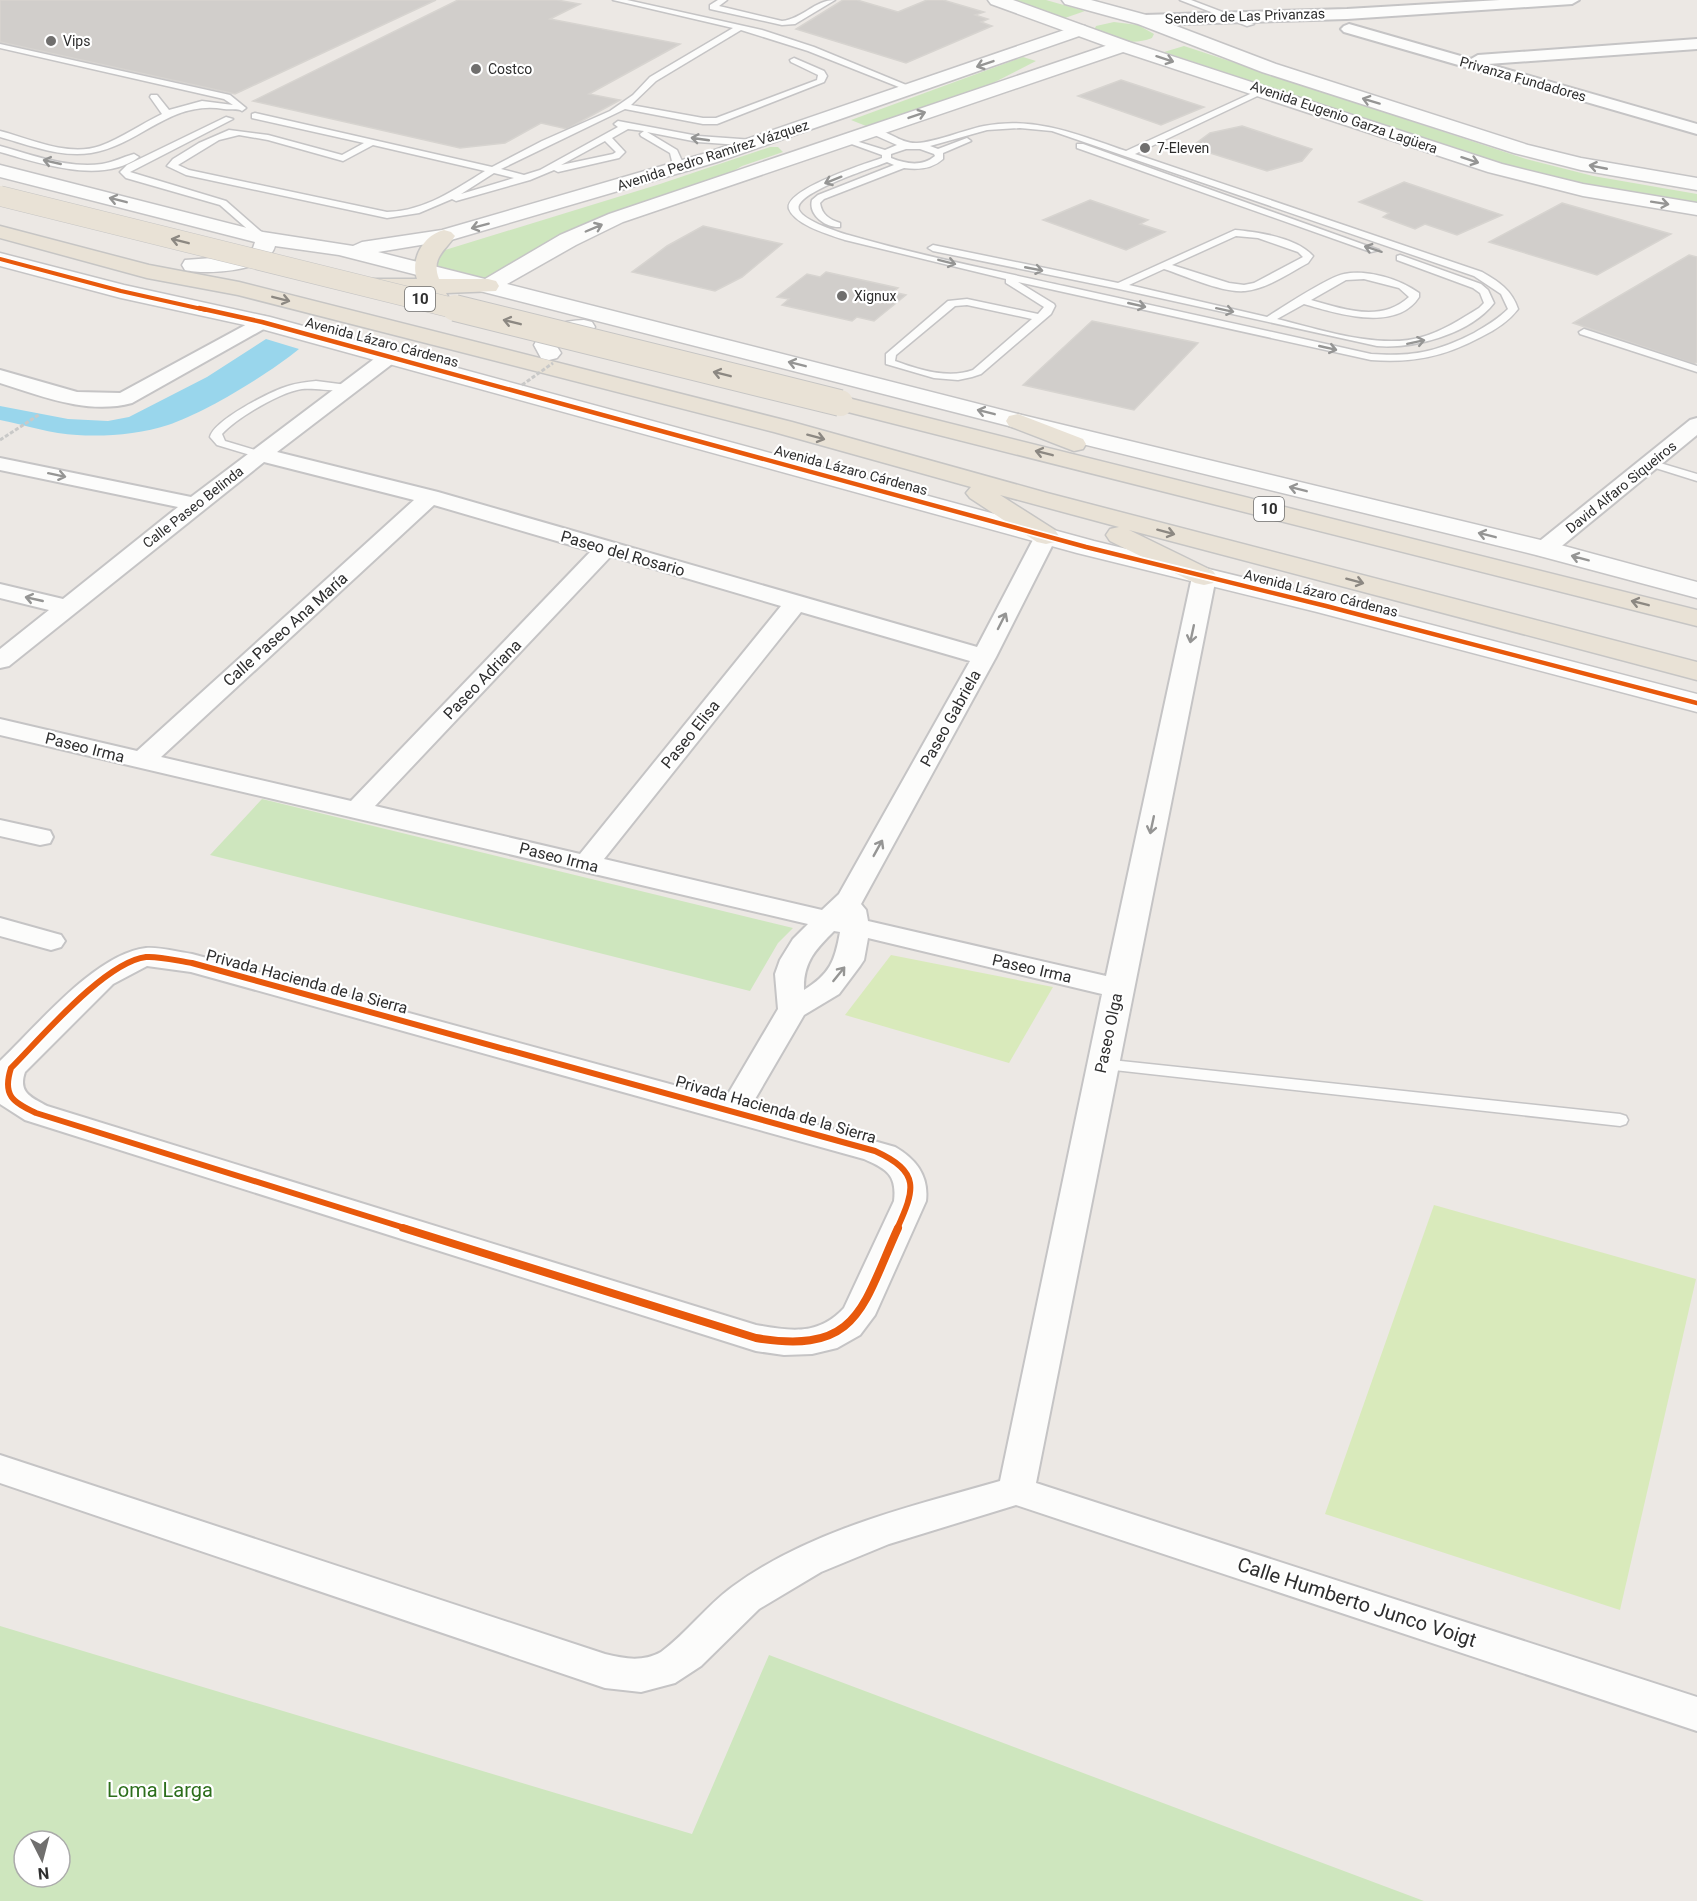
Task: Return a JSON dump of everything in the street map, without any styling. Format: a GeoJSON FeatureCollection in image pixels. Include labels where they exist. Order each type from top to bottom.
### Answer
{"type":"FeatureCollection","features":[{"type":"Feature","properties":{"kind":"highway","name":"10"},"geometry":{"type":"LineString","coordinates":[[0,196],[1205,493],[1697,618]]}},
{"type":"Feature","properties":{"kind":"highway"},"geometry":{"type":"LineString","coordinates":[[0,220],[193,265],[308,287],[457,327],[552,358],[732,404],[783,428]]}},
{"type":"Feature","properties":{"kind":"highway","name":"Avenida Lázaro Cárdenas"},"geometry":{"type":"LineString","coordinates":[[0,232],[147,271],[239,289],[783,428],[1038,498],[1697,671]]}},
{"type":"Feature","properties":{"kind":"highway"},"geometry":{"type":"LineString","coordinates":[[444,236],[428,252],[432,286],[457,327]]}},
{"type":"Feature","properties":{"kind":"highway"},"geometry":{"type":"LineString","coordinates":[[375,305],[432,286]]}},
{"type":"Feature","properties":{"kind":"highway"},"geometry":{"type":"LineString","coordinates":[[308,287],[488,286]]}},
{"type":"Feature","properties":{"kind":"highway"},"geometry":{"type":"LineString","coordinates":[[1018,421],[1205,493]]}},
{"type":"Feature","properties":{"kind":"highway"},"geometry":{"type":"LineString","coordinates":[[938,470],[999,504],[1046,536]]}},
{"type":"Feature","properties":{"kind":"highway"},"geometry":{"type":"LineString","coordinates":[[1038,498],[1137,543],[1204,577]]}},
{"type":"Feature","properties":{"kind":"street","name":"Avenida Eugenio Garza Lagüera"},"geometry":{"type":"LineString","coordinates":[[997,0],[1123,46],[1495,168],[1582,190],[1697,209]]}},
{"type":"Feature","properties":{"kind":"street","name":"Avenida Eugenio Garza Lagüera"},"geometry":{"type":"LineString","coordinates":[[1071,0],[1139,12],[1181,26],[1269,68],[1555,159],[1697,183]]}},
{"type":"Feature","properties":{"kind":"street","name":"Sendero de Las Privanzas"},"geometry":{"type":"LineString","coordinates":[[1181,26],[1348,21],[1572,0]]}},
{"type":"Feature","properties":{"kind":"street","name":"Avenida Pedro Ramírez Vázquez"},"geometry":{"type":"LineString","coordinates":[[339,249],[444,236],[530,212],[767,140],[1026,50],[1093,18],[1139,12]]}},
{"type":"Feature","properties":{"kind":"street","name":"Sendero de Las Privanzas"},"geometry":{"type":"LineString","coordinates":[[1181,26],[1231,17],[1348,21]]}},
{"type":"Feature","properties":{"kind":"street","name":"Privanza Fundadores"},"geometry":{"type":"LineString","coordinates":[[1348,21],[1461,61],[1697,129]]}},
{"type":"Feature","properties":{"kind":"street"},"geometry":{"type":"LineString","coordinates":[[1461,61],[1697,44]]}},
{"type":"Feature","properties":{"kind":"street","name":"Avenida Pedro Ramírez Vázquez"},"geometry":{"type":"LineString","coordinates":[[488,286],[568,240],[616,219],[1123,46]]}},
{"type":"Feature","properties":{"kind":"street"},"geometry":{"type":"LineString","coordinates":[[999,87],[1043,61],[1043,57],[1039,54],[1026,50]]}},
{"type":"Feature","properties":{"kind":"street"},"geometry":{"type":"LineString","coordinates":[[1361,123],[1386,119],[1405,111]]}},
{"type":"Feature","properties":{"kind":"street"},"geometry":{"type":"LineString","coordinates":[[1412,140],[1424,131],[1457,128]]}},
{"type":"Feature","properties":{"kind":"street"},"geometry":{"type":"LineString","coordinates":[[767,140],[791,142],[796,148],[795,152],[775,163]]}},
{"type":"Feature","properties":{"kind":"street"},"geometry":{"type":"LineString","coordinates":[[0,171],[263,238],[339,249],[432,286],[488,286],[1018,421],[1544,549],[1697,590]]}},
{"type":"Feature","properties":{"kind":"street"},"geometry":{"type":"LineString","coordinates":[[530,212],[508,233],[516,241],[568,240]]}},
{"type":"Feature","properties":{"kind":"street"},"geometry":{"type":"LineString","coordinates":[[193,265],[252,259],[263,251],[266,245],[263,238]]}},
{"type":"Feature","properties":{"kind":"street","name":"Avenida Lázaro Cárdenas"},"geometry":{"type":"LineString","coordinates":[[0,259],[121,291],[262,322],[1046,536],[1697,703]]}},
{"type":"Feature","properties":{"kind":"street"},"geometry":{"type":"LineString","coordinates":[[0,376],[86,401],[106,402],[125,399],[262,322]]}},
{"type":"Feature","properties":{"kind":"street"},"geometry":{"type":"LineString","coordinates":[[552,358],[545,345],[551,336],[577,327],[610,327],[687,336]]}},
{"type":"Feature","properties":{"kind":"street","name":"Calle Paseo Belinda"},"geometry":{"type":"LineString","coordinates":[[0,661],[195,504],[389,357]]}},
{"type":"Feature","properties":{"kind":"street","name":"David Alfaro Siqueiros"},"geometry":{"type":"LineString","coordinates":[[1544,549],[1697,424]]}},
{"type":"Feature","properties":{"kind":"street","name":"Paseo del Rosario"},"geometry":{"type":"LineString","coordinates":[[261,455],[430,497],[984,657]]}},
{"type":"Feature","properties":{"kind":"street"},"geometry":{"type":"LineString","coordinates":[[0,464],[195,504]]}},
{"type":"Feature","properties":{"kind":"street","name":"Calle Paseo Ana María"},"geometry":{"type":"LineString","coordinates":[[141,761],[430,497]]}},
{"type":"Feature","properties":{"kind":"street","name":"Paseo Gabriela"},"geometry":{"type":"LineString","coordinates":[[793,1009],[789,974],[794,960],[803,945],[850,899],[984,657],[1046,536]]}},
{"type":"Feature","properties":{"kind":"street","name":"Paseo Adriana"},"geometry":{"type":"LineString","coordinates":[[358,809],[606,548]]}},
{"type":"Feature","properties":{"kind":"street","name":"Paseo Olga"},"geometry":{"type":"LineString","coordinates":[[1016,1491],[1204,577]]}},
{"type":"Feature","properties":{"kind":"street"},"geometry":{"type":"LineString","coordinates":[[0,591],[69,607]]}},
{"type":"Feature","properties":{"kind":"street","name":"Paseo Elisa"},"geometry":{"type":"LineString","coordinates":[[586,864],[795,604]]}},
{"type":"Feature","properties":{"kind":"street","name":"Paseo Irma"},"geometry":{"type":"LineString","coordinates":[[0,727],[1118,988]]}},
{"type":"Feature","properties":{"kind":"street"},"geometry":{"type":"LineString","coordinates":[[0,828],[40,837]]}},
{"type":"Feature","properties":{"kind":"street"},"geometry":{"type":"LineString","coordinates":[[733,1111],[793,1009],[829,987],[850,960],[855,928],[850,899]]}},
{"type":"Feature","properties":{"kind":"street"},"geometry":{"type":"LineString","coordinates":[[0,927],[51,941]]}},
{"type":"Feature","properties":{"kind":"street","name":"Privada Hacienda de la Sierra"},"geometry":{"type":"LineString","coordinates":[[147,957],[192,963],[733,1111],[875,1151],[891,1158],[907,1171],[912,1191],[910,1201],[858,1315],[851,1325],[838,1335],[821,1341],[798,1343],[756,1338],[36,1113],[9,1098],[3,1089],[3,1081],[11,1068],[103,977],[131,961],[147,957]]}},
{"type":"Feature","properties":{"kind":"street"},"geometry":{"type":"LineString","coordinates":[[0,1469],[605,1671],[628,1675],[647,1675],[674,1664],[694,1649],[743,1600],[769,1582],[796,1568],[876,1534],[1016,1491]]}},
{"type":"Feature","properties":{"kind":"street","name":"Calle Humberto Junco Voigt"},"geometry":{"type":"LineString","coordinates":[[1016,1491],[1697,1714]]}},
{"type":"Feature","properties":{"kind":"lane"},"geometry":{"type":"LineString","coordinates":[[617,0],[739,28],[811,49],[912,89]]}},
{"type":"Feature","properties":{"kind":"lane"},"geometry":{"type":"LineString","coordinates":[[723,0],[714,4],[714,8],[782,23],[792,21],[831,0]]}},
{"type":"Feature","properties":{"kind":"lane"},"geometry":{"type":"LineString","coordinates":[[1184,0],[1250,24]]}},
{"type":"Feature","properties":{"kind":"lane"},"geometry":{"type":"LineString","coordinates":[[435,204],[545,143],[600,120],[625,106],[653,79],[739,28]]}},
{"type":"Feature","properties":{"kind":"lane"},"geometry":{"type":"LineString","coordinates":[[0,46],[227,97],[240,108]]}},
{"type":"Feature","properties":{"kind":"lane"},"geometry":{"type":"LineString","coordinates":[[625,106],[703,121],[724,119],[820,82],[823,76],[821,73],[794,60]]}},
{"type":"Feature","properties":{"kind":"lane"},"geometry":{"type":"LineString","coordinates":[[1129,153],[1264,91]]}},
{"type":"Feature","properties":{"kind":"lane"},"geometry":{"type":"LineString","coordinates":[[154,97],[168,115]]}},
{"type":"Feature","properties":{"kind":"lane"},"geometry":{"type":"LineString","coordinates":[[0,134],[61,149],[88,151],[121,140],[186,107],[201,104],[240,108],[255,110],[257,112],[255,116]]}},
{"type":"Feature","properties":{"kind":"lane"},"geometry":{"type":"LineString","coordinates":[[234,118],[228,111],[240,108]]}},
{"type":"Feature","properties":{"kind":"lane"},"geometry":{"type":"LineString","coordinates":[[0,149],[76,167],[101,169],[119,164],[204,122],[255,116],[527,178]]}},
{"type":"Feature","properties":{"kind":"lane"},"geometry":{"type":"LineString","coordinates":[[234,118],[130,166],[125,172],[129,176],[223,203],[263,238]]}},
{"type":"Feature","properties":{"kind":"lane"},"geometry":{"type":"LineString","coordinates":[[600,120],[708,140],[767,140]]}},
{"type":"Feature","properties":{"kind":"lane"},"geometry":{"type":"LineString","coordinates":[[249,134],[274,121]]}},
{"type":"Feature","properties":{"kind":"lane"},"geometry":{"type":"LineString","coordinates":[[1011,124],[1054,129],[1129,153],[1450,264],[1492,281],[1511,299],[1513,309],[1497,324],[1453,348],[1426,357],[1371,357],[997,274],[848,238],[813,225],[799,216],[794,209],[794,203],[807,192],[887,156],[893,149],[921,146],[982,127],[1011,124]]}},
{"type":"Feature","properties":{"kind":"lane"},"geometry":{"type":"LineString","coordinates":[[543,172],[606,137],[630,127]]}},
{"type":"Feature","properties":{"kind":"lane"},"geometry":{"type":"LineString","coordinates":[[630,127],[674,152],[677,162],[673,169]]}},
{"type":"Feature","properties":{"kind":"lane"},"geometry":{"type":"LineString","coordinates":[[873,131],[906,146]]}},
{"type":"Feature","properties":{"kind":"lane"},"geometry":{"type":"LineString","coordinates":[[921,146],[938,152],[999,131],[1041,133],[1477,286],[1484,292],[1489,303],[1483,310],[1471,317],[1421,342],[1392,345],[1374,343],[1119,286],[866,234],[830,223],[819,216],[815,202],[821,197],[902,165],[930,164],[939,159],[938,152]]}},
{"type":"Feature","properties":{"kind":"lane"},"geometry":{"type":"LineString","coordinates":[[371,143],[344,158],[236,132],[219,137],[176,161],[172,166],[186,172],[376,214],[407,215],[435,204],[543,172],[616,156],[621,152],[619,148],[606,137]]}},
{"type":"Feature","properties":{"kind":"lane"},"geometry":{"type":"LineString","coordinates":[[300,147],[328,133]]}},
{"type":"Feature","properties":{"kind":"lane"},"geometry":{"type":"LineString","coordinates":[[849,140],[902,165]]}},
{"type":"Feature","properties":{"kind":"lane"},"geometry":{"type":"LineString","coordinates":[[1119,286],[1235,233],[1259,235],[1301,250],[1308,256],[1305,261],[1251,288],[1228,286],[1164,266]]}},
{"type":"Feature","properties":{"kind":"lane"},"geometry":{"type":"LineString","coordinates":[[1440,272],[1450,264]]}},
{"type":"Feature","properties":{"kind":"lane"},"geometry":{"type":"LineString","coordinates":[[997,274],[1014,265]]}},
{"type":"Feature","properties":{"kind":"lane"},"geometry":{"type":"LineString","coordinates":[[997,274],[1047,304],[1050,309],[1040,318],[971,375],[941,376],[890,362],[889,358],[909,338],[952,303],[967,302],[1040,318]]}},
{"type":"Feature","properties":{"kind":"lane"},"geometry":{"type":"LineString","coordinates":[[1269,320],[1301,300],[1337,279],[1354,276],[1364,276],[1403,286],[1415,295],[1412,301],[1394,311],[1372,316],[1301,300]]}},
{"type":"Feature","properties":{"kind":"lane"},"geometry":{"type":"LineString","coordinates":[[1584,332],[1697,369]]}},
{"type":"Feature","properties":{"kind":"lane"},"geometry":{"type":"LineString","coordinates":[[261,455],[221,443],[216,434],[225,425],[290,387],[312,383],[347,388]]}},
{"type":"Feature","properties":{"kind":"lane"},"geometry":{"type":"LineString","coordinates":[[1650,463],[1697,478]]}},
{"type":"Feature","properties":{"kind":"lane"},"geometry":{"type":"LineString","coordinates":[[1102,1064],[1620,1120]]}},
{"type":"Feature","properties":{"kind":"path"},"geometry":{"type":"LineString","coordinates":[[522,385],[552,358]]}},
{"type":"Feature","properties":{"kind":"path"},"geometry":{"type":"LineString","coordinates":[[0,440],[44,412]]}},
{"type":"Feature","properties":{"kind":"green space"},"geometry":{"type":"Polygon","coordinates":[[[1010,0],[1046,0],[1085,11],[1065,18],[1010,0]]]}},
{"type":"Feature","properties":{"kind":"green space"},"geometry":{"type":"Polygon","coordinates":[[[1114,22],[1138,25],[1154,34],[1152,38],[1130,42],[1108,37],[1094,30],[1096,26],[1114,22]]]}},
{"type":"Feature","properties":{"kind":"green space"},"geometry":{"type":"Polygon","coordinates":[[[1184,46],[1526,159],[1593,176],[1697,194],[1697,206],[1641,198],[1509,168],[1164,52],[1184,46]]]}},
{"type":"Feature","properties":{"kind":"green space"},"geometry":{"type":"Polygon","coordinates":[[[1023,57],[1036,61],[993,83],[877,125],[866,126],[851,120],[1023,57]]]}},
{"type":"Feature","properties":{"kind":"green space"},"geometry":{"type":"Polygon","coordinates":[[[770,147],[778,147],[783,152],[742,166],[714,182],[689,190],[492,281],[406,262],[660,184],[770,147]]]}},
{"type":"Feature","properties":{"kind":"green space"},"geometry":{"type":"Polygon","coordinates":[[[262,799],[793,928],[778,943],[750,991],[210,855],[262,799]]]}},
{"type":"Feature","properties":{"kind":"green space"},"geometry":{"type":"Polygon","coordinates":[[[891,955],[1053,987],[1009,1063],[845,1015],[891,955]]]}},
{"type":"Feature","properties":{"kind":"green space"},"geometry":{"type":"Polygon","coordinates":[[[1434,1205],[1696,1279],[1620,1610],[1325,1514],[1434,1205]]]}},
{"type":"Feature","properties":{"kind":"green space","name":"Loma Larga"},"geometry":{"type":"Polygon","coordinates":[[[0,1626],[692,1834],[769,1655],[1424,1901],[0,1901],[0,1626]]]}},
{"type":"Feature","properties":{"kind":"water"},"geometry":{"type":"Polygon","coordinates":[[[266,339],[299,349],[237,392],[168,425],[135,433],[88,436],[58,433],[0,420],[0,406],[68,419],[108,421],[129,417],[207,377],[266,339]]]}},
{"type":"Feature","properties":{"kind":"building"},"geometry":{"type":"Polygon","coordinates":[[[0,0],[436,0],[235,94],[0,42],[0,0]]]}},
{"type":"Feature","properties":{"kind":"building","name":"Costco"},"geometry":{"type":"Polygon","coordinates":[[[458,0],[557,0],[580,4],[550,19],[680,44],[589,94],[620,100],[567,129],[541,123],[505,143],[460,148],[253,101],[458,0]]]}},
{"type":"Feature","properties":{"kind":"building"},"geometry":{"type":"Polygon","coordinates":[[[843,0],[857,0],[898,12],[927,0],[943,0],[984,12],[975,15],[988,19],[981,22],[992,26],[906,63],[796,29],[843,0]]]}},
{"type":"Feature","properties":{"kind":"building"},"geometry":{"type":"Polygon","coordinates":[[[1121,80],[1204,107],[1161,125],[1078,96],[1121,80]]]}},
{"type":"Feature","properties":{"kind":"building"},"geometry":{"type":"Polygon","coordinates":[[[1242,126],[1312,149],[1302,161],[1267,171],[1191,147],[1210,133],[1242,126]]]}},
{"type":"Feature","properties":{"kind":"building"},"geometry":{"type":"Polygon","coordinates":[[[1404,182],[1502,215],[1457,235],[1425,224],[1415,229],[1383,217],[1389,213],[1359,202],[1404,182]]]}},
{"type":"Feature","properties":{"kind":"building"},"geometry":{"type":"Polygon","coordinates":[[[1090,200],[1148,220],[1140,224],[1165,232],[1126,250],[1043,220],[1090,200]]]}},
{"type":"Feature","properties":{"kind":"building"},"geometry":{"type":"Polygon","coordinates":[[[1562,203],[1671,234],[1597,275],[1489,242],[1562,203]]]}},
{"type":"Feature","properties":{"kind":"building"},"geometry":{"type":"Polygon","coordinates":[[[703,226],[782,244],[742,277],[715,291],[632,272],[667,246],[703,226]]]}},
{"type":"Feature","properties":{"kind":"building"},"geometry":{"type":"Polygon","coordinates":[[[1689,255],[1697,257],[1697,362],[1694,364],[1573,323],[1689,255]]]}},
{"type":"Feature","properties":{"kind":"building","name":"Xignux"},"geometry":{"type":"Polygon","coordinates":[[[826,272],[898,288],[893,292],[906,295],[874,321],[857,317],[852,321],[782,305],[789,299],[777,297],[807,274],[820,277],[826,272]]]}},
{"type":"Feature","properties":{"kind":"building"},"geometry":{"type":"Polygon","coordinates":[[[1092,321],[1198,343],[1134,410],[1023,385],[1092,321]]]}},
{"type":"Feature","properties":{"kind":"cycle path"},"geometry":{"type":"LineString","coordinates":[[0,259],[121,291],[262,322],[1086,547],[1326,606],[1697,703]]}},
{"type":"Feature","properties":{"kind":"cycle path"},"geometry":{"type":"LineString","coordinates":[[147,957],[192,963],[875,1151],[904,1169],[910,1183],[910,1201],[858,1315],[848,1326],[825,1339],[812,1342],[784,1342],[756,1338],[36,1113],[15,1101],[8,1092],[7,1085],[11,1068],[103,977],[131,961],[147,957]]}},
{"type":"Feature","properties":{"kind":"place","name":"Vips"},"geometry":{"type":"Point","coordinates":[51,41]}},
{"type":"Feature","properties":{"kind":"place","name":"Costco"},"geometry":{"type":"Point","coordinates":[476,69]}},
{"type":"Feature","properties":{"kind":"place","name":"7-Eleven"},"geometry":{"type":"Point","coordinates":[1145,148]}},
{"type":"Feature","properties":{"kind":"place","name":"Xignux"},"geometry":{"type":"Point","coordinates":[842,296]}}]}
